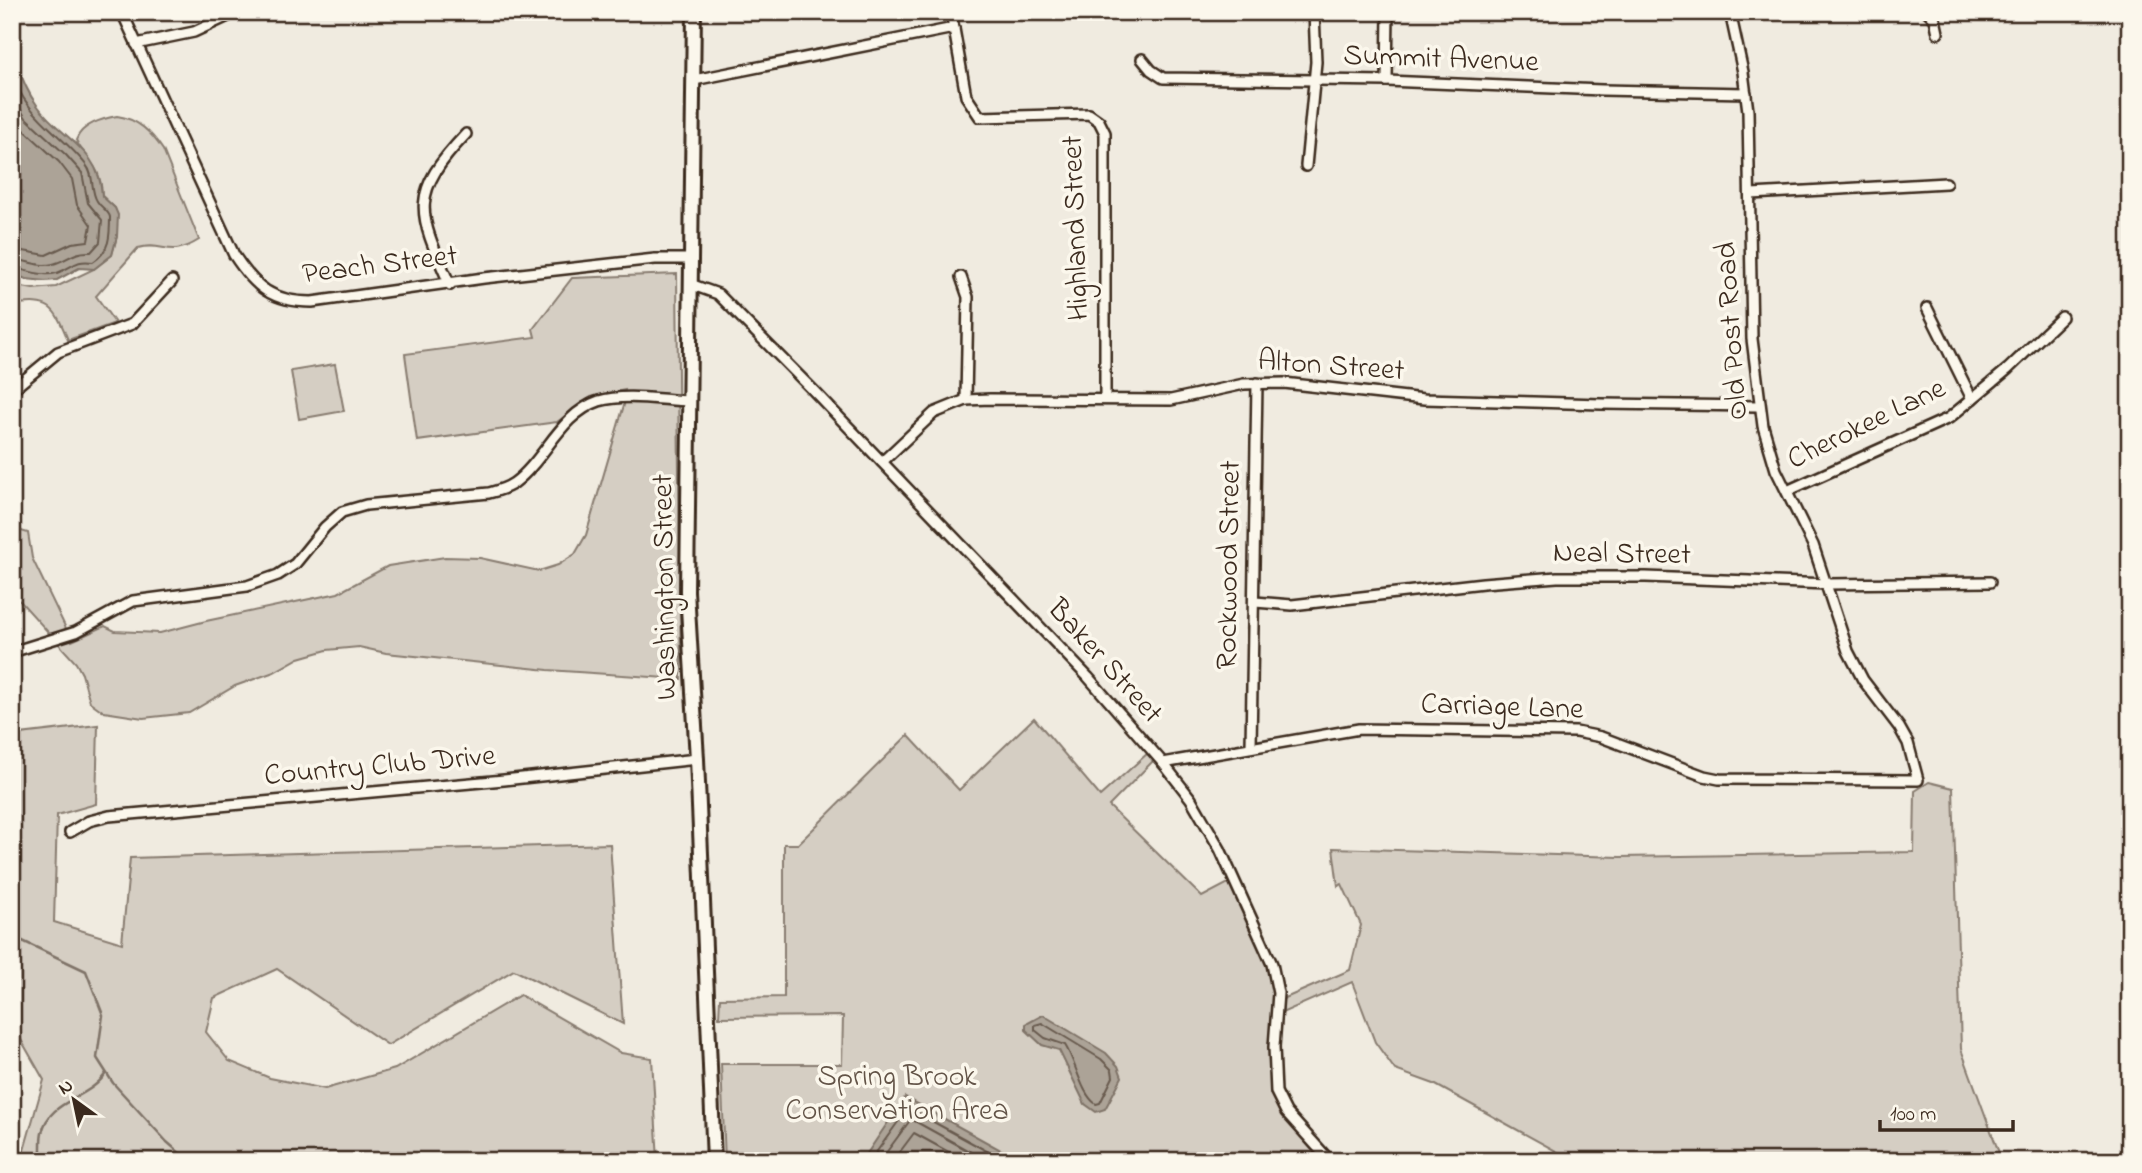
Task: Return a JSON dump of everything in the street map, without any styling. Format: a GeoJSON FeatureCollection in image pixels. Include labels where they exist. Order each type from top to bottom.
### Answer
{"type":"FeatureCollection","features":[{"type":"Feature","properties":{"kind":"main road","name":"Washington Street"},"geometry":{"type":"LineString","coordinates":[[694,12],[687,591],[714,1161]]}},
{"type":"Feature","properties":{"kind":"street","name":"Peach Street"},"geometry":{"type":"LineString","coordinates":[[122,12],[234,255],[244,270],[266,292],[288,301],[312,302],[450,285],[484,278],[655,260],[691,259]]}},
{"type":"Feature","properties":{"kind":"street"},"geometry":{"type":"LineString","coordinates":[[136,44],[194,33],[237,12]]}},
{"type":"Feature","properties":{"kind":"street","name":"Highland Street"},"geometry":{"type":"LineString","coordinates":[[951,12],[966,96],[980,117],[1089,114],[1103,126],[1105,399]]}},
{"type":"Feature","properties":{"kind":"street"},"geometry":{"type":"LineString","coordinates":[[1306,166],[1314,81],[1314,12]]}},
{"type":"Feature","properties":{"kind":"street"},"geometry":{"type":"LineString","coordinates":[[1387,81],[1388,12]]}},
{"type":"Feature","properties":{"kind":"street","name":"Old Post Road"},"geometry":{"type":"LineString","coordinates":[[1730,12],[1746,93],[1751,194],[1751,318],[1758,406],[1768,447],[1813,545],[1854,664],[1908,743],[1919,780]]}},
{"type":"Feature","properties":{"kind":"street"},"geometry":{"type":"LineString","coordinates":[[1928,12],[1935,19],[1938,33]]}},
{"type":"Feature","properties":{"kind":"street"},"geometry":{"type":"LineString","coordinates":[[694,80],[954,28]]}},
{"type":"Feature","properties":{"kind":"street","name":"Summit Avenue"},"geometry":{"type":"LineString","coordinates":[[1142,60],[1163,78],[1387,81],[1746,93]]}},
{"type":"Feature","properties":{"kind":"street"},"geometry":{"type":"LineString","coordinates":[[450,285],[430,239],[424,221],[424,210],[430,182],[445,156],[466,134]]}},
{"type":"Feature","properties":{"kind":"street"},"geometry":{"type":"LineString","coordinates":[[1751,194],[1946,183]]}},
{"type":"Feature","properties":{"kind":"street"},"geometry":{"type":"LineString","coordinates":[[961,277],[968,297],[966,400]]}},
{"type":"Feature","properties":{"kind":"street"},"geometry":{"type":"LineString","coordinates":[[12,390],[58,352],[132,324],[172,281]]}},
{"type":"Feature","properties":{"kind":"street","name":"Baker Street"},"geometry":{"type":"LineString","coordinates":[[690,284],[718,294],[812,388],[1088,677],[1191,799],[1210,830],[1272,964],[1278,993],[1274,1055],[1276,1091],[1286,1112],[1330,1161]]}},
{"type":"Feature","properties":{"kind":"street"},"geometry":{"type":"LineString","coordinates":[[1927,308],[1972,399]]}},
{"type":"Feature","properties":{"kind":"street","name":"Cherokee Lane"},"geometry":{"type":"LineString","coordinates":[[1787,491],[1949,418],[2008,369],[2062,317]]}},
{"type":"Feature","properties":{"kind":"street","name":"Alton Street"},"geometry":{"type":"LineString","coordinates":[[881,463],[934,413],[966,400],[1171,400],[1257,383],[1284,383],[1424,399],[1758,406]]}},
{"type":"Feature","properties":{"kind":"street","name":"Rockwood Street"},"geometry":{"type":"LineString","coordinates":[[1251,746],[1257,383]]}},
{"type":"Feature","properties":{"kind":"street"},"geometry":{"type":"LineString","coordinates":[[12,652],[76,632],[133,601],[247,586],[278,575],[295,564],[325,527],[342,512],[366,505],[489,493],[512,485],[573,417],[597,402],[621,398],[690,401]]}},
{"type":"Feature","properties":{"kind":"street","name":"Neal Street"},"geometry":{"type":"LineString","coordinates":[[1255,602],[1292,605],[1557,577],[1828,584],[1990,582]]}},
{"type":"Feature","properties":{"kind":"street","name":"Carriage Lane"},"geometry":{"type":"LineString","coordinates":[[1163,763],[1366,728],[1576,732],[1601,737],[1704,776],[1719,779],[1919,780]]}},
{"type":"Feature","properties":{"kind":"street","name":"Country Club Drive"},"geometry":{"type":"LineString","coordinates":[[70,832],[89,821],[109,816],[504,780],[697,759]]}},
{"type":"Feature","properties":{"kind":"green space"},"geometry":{"type":"Polygon","coordinates":[[[117,116],[143,127],[163,150],[199,240],[189,246],[173,249],[154,246],[138,248],[96,296],[115,323],[68,340],[59,319],[43,304],[12,305],[12,285],[33,289],[56,287],[94,269],[112,255],[117,236],[115,208],[102,196],[96,170],[76,140],[88,126],[117,116]]]}},
{"type":"Feature","properties":{"kind":"green space"},"geometry":{"type":"Polygon","coordinates":[[[677,274],[681,679],[548,670],[386,653],[359,647],[327,650],[299,658],[274,672],[235,686],[189,713],[143,718],[104,712],[90,702],[76,663],[21,602],[12,596],[12,528],[28,533],[32,558],[72,641],[105,626],[115,631],[160,633],[338,593],[388,566],[445,557],[480,558],[539,571],[558,565],[575,554],[586,535],[624,405],[625,390],[591,397],[557,422],[417,441],[405,354],[535,337],[533,329],[572,278],[677,274]]]}},
{"type":"Feature","properties":{"kind":"green space"},"geometry":{"type":"Polygon","coordinates":[[[335,364],[344,411],[299,419],[291,371],[335,364]]]}},
{"type":"Feature","properties":{"kind":"green space","name":"Spring Brook Conservation Area"},"geometry":{"type":"Polygon","coordinates":[[[1034,718],[1100,796],[1148,753],[1154,760],[1109,806],[1202,897],[1234,880],[1265,945],[1277,1012],[1280,1101],[1330,1161],[725,1161],[721,1064],[842,1064],[843,1016],[719,1017],[720,998],[784,997],[784,844],[798,844],[908,735],[959,790],[1034,718]]]}},
{"type":"Feature","properties":{"kind":"green space"},"geometry":{"type":"Polygon","coordinates":[[[98,725],[96,804],[57,815],[54,922],[122,943],[130,858],[610,844],[623,1024],[514,970],[388,1045],[277,969],[214,998],[206,1032],[229,1061],[270,1078],[325,1089],[395,1069],[520,995],[621,1053],[652,1058],[658,1161],[21,1161],[44,1080],[12,1024],[12,735],[98,725]]]}},
{"type":"Feature","properties":{"kind":"green space"},"geometry":{"type":"Polygon","coordinates":[[[1929,782],[1953,788],[1961,1049],[2002,1161],[1574,1161],[1434,1084],[1395,1070],[1375,1042],[1352,982],[1282,1013],[1283,999],[1350,970],[1361,925],[1342,884],[1338,886],[1333,848],[1620,857],[1914,852],[1915,791],[1929,782]]]}},
{"type":"Feature","properties":{"kind":"water"},"geometry":{"type":"Polygon","coordinates":[[[12,51],[33,99],[47,117],[87,155],[100,180],[102,196],[115,208],[118,215],[117,236],[112,255],[94,269],[79,268],[57,280],[26,279],[12,274],[12,51]]]}},
{"type":"Feature","properties":{"kind":"water"},"geometry":{"type":"Polygon","coordinates":[[[1043,1015],[1106,1053],[1118,1066],[1122,1077],[1105,1109],[1096,1112],[1085,1104],[1059,1050],[1042,1045],[1026,1030],[1026,1024],[1043,1015]]]}},
{"type":"Feature","properties":{"kind":"water"},"geometry":{"type":"Polygon","coordinates":[[[905,1097],[1010,1155],[1016,1161],[862,1161],[905,1097]]]}},
{"type":"Feature","properties":{"kind":"waterway"},"geometry":{"type":"LineString","coordinates":[[12,936],[86,971],[103,1015],[97,1058],[113,1083],[167,1142],[189,1161]]}},
{"type":"Feature","properties":{"kind":"waterway"},"geometry":{"type":"LineString","coordinates":[[40,1161],[42,1133],[46,1122],[61,1106],[90,1089],[106,1073]]}}]}
